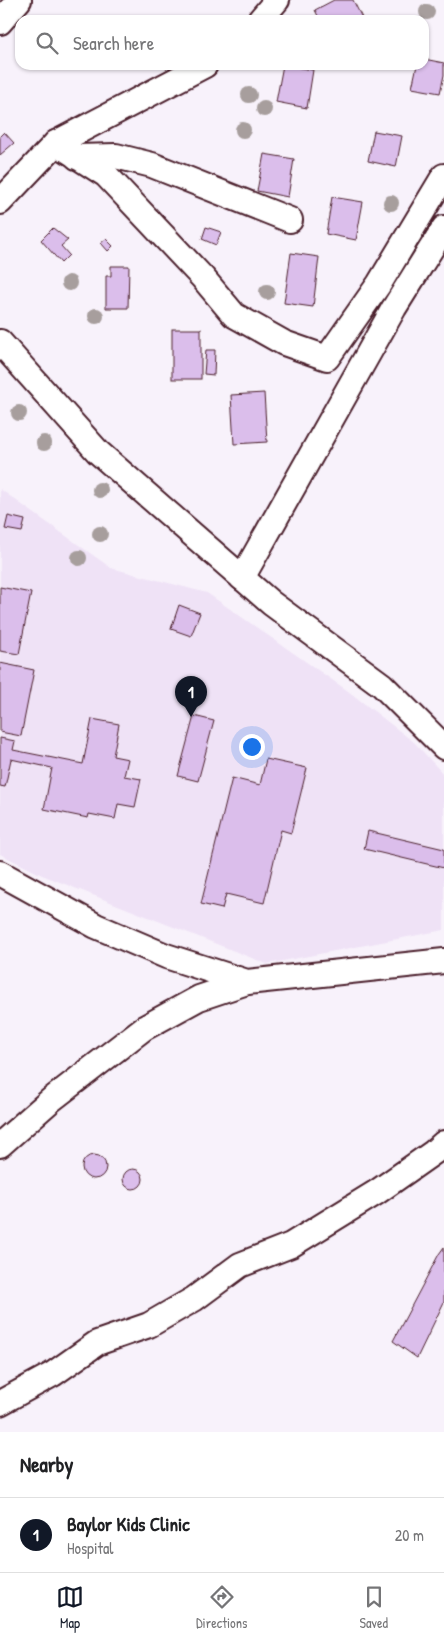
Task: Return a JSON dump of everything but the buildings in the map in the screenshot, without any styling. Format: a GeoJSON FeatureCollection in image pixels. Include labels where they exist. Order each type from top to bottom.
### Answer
{"type":"FeatureCollection","features":[{"type":"Feature","properties":{"kind":"street"},"geometry":{"type":"LineString","coordinates":[[0,22],[19,0]]}},
{"type":"Feature","properties":{"kind":"street"},"geometry":{"type":"LineString","coordinates":[[264,15],[277,0]]}},
{"type":"Feature","properties":{"kind":"street"},"geometry":{"type":"LineString","coordinates":[[0,202],[56,143],[195,70]]}},
{"type":"Feature","properties":{"kind":"street"},"geometry":{"type":"LineString","coordinates":[[56,143],[106,175],[203,278],[234,314],[284,343],[327,358],[379,284],[444,176]]}},
{"type":"Feature","properties":{"kind":"street"},"geometry":{"type":"LineString","coordinates":[[77,157],[116,156],[152,165],[290,220]]}},
{"type":"Feature","properties":{"kind":"street"},"geometry":{"type":"LineString","coordinates":[[242,578],[394,308],[444,228]]}},
{"type":"Feature","properties":{"kind":"street"},"geometry":{"type":"LineString","coordinates":[[0,342],[98,452],[271,603],[382,685],[444,747]]}},
{"type":"Feature","properties":{"kind":"street"},"geometry":{"type":"LineString","coordinates":[[0,873],[96,926],[166,956],[247,982]]}},
{"type":"Feature","properties":{"kind":"street"},"geometry":{"type":"LineString","coordinates":[[0,1145],[51,1100],[144,1028],[199,998],[247,982],[444,961]]}},
{"type":"Feature","properties":{"kind":"street"},"geometry":{"type":"LineString","coordinates":[[0,1403],[52,1374],[98,1343],[149,1326],[194,1299],[240,1265],[291,1245],[377,1192],[444,1143]]}},
{"type":"Feature","properties":{"kind":"shaded area"},"geometry":{"type":"Polygon","coordinates":[[[0,489],[111,568],[207,593],[348,691],[415,743],[444,775],[444,930],[267,964],[42,875],[0,854],[0,489]]]}},
{"type":"Feature","properties":{"kind":"place","name":"Baylor Kids Clinic"},"geometry":{"type":"Point","coordinates":[191,717]}}]}
